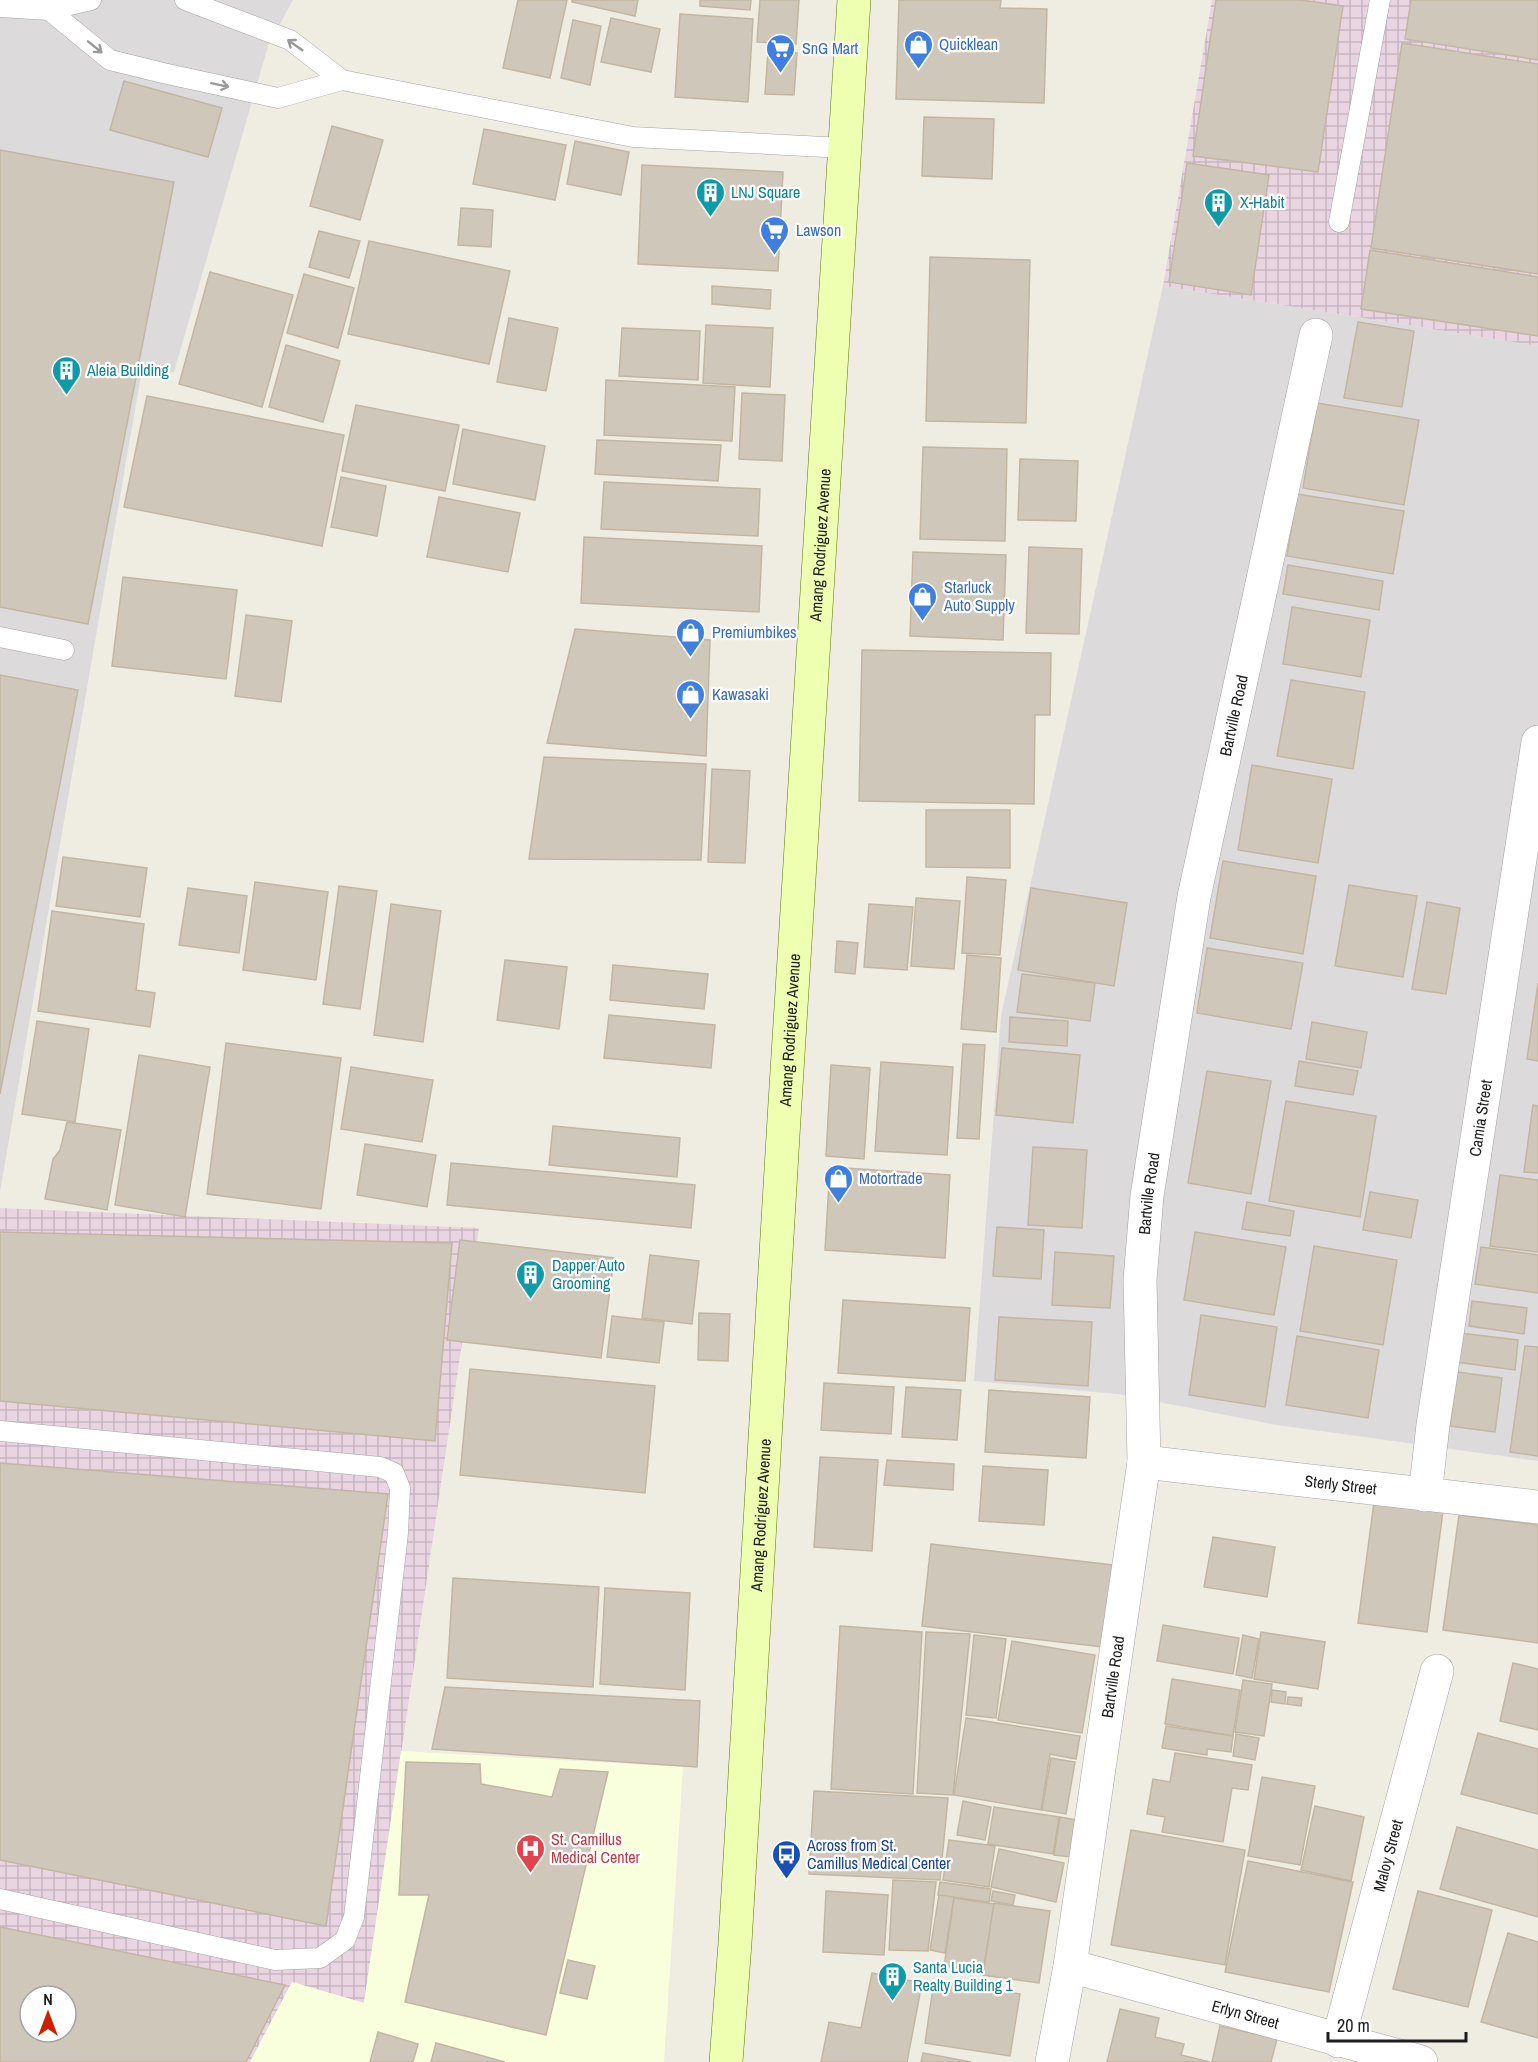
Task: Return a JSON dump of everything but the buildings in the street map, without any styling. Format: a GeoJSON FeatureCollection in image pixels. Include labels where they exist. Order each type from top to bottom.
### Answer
{"type":"FeatureCollection","features":[{"type":"Feature","properties":{"kind":"main road","name":"Amang Rodriguez Avenue"},"geometry":{"type":"LineString","coordinates":[[726,2062],[736,1931],[783,1131],[854,0]]}},
{"type":"Feature","properties":{"kind":"street","name":"Bartville Road"},"geometry":{"type":"LineString","coordinates":[[1052,2062],[1070,1966],[1144,1462],[1140,1280],[1147,1196],[1194,897],[1316,335]]}},
{"type":"Feature","properties":{"kind":"street","name":"Camia Street"},"geometry":{"type":"LineString","coordinates":[[1425,1495],[1433,1425],[1538,742]]}},
{"type":"Feature","properties":{"kind":"street","name":"Sterly Street"},"geometry":{"type":"LineString","coordinates":[[1144,1462],[1538,1507]]}},
{"type":"Feature","properties":{"kind":"street","name":"Maloy Street"},"geometry":{"type":"LineString","coordinates":[[1338,2041],[1437,1671]]}},
{"type":"Feature","properties":{"kind":"street","name":"Erlyn Street"},"geometry":{"type":"LineString","coordinates":[[1070,1966],[1421,2062]]}},
{"type":"Feature","properties":{"kind":"lane"},"geometry":{"type":"LineString","coordinates":[[0,7],[49,10],[91,0]]}},
{"type":"Feature","properties":{"kind":"lane"},"geometry":{"type":"LineString","coordinates":[[185,0],[290,40],[342,80],[633,137],[844,148]]}},
{"type":"Feature","properties":{"kind":"lane"},"geometry":{"type":"LineString","coordinates":[[1339,222],[1380,0]]}},
{"type":"Feature","properties":{"kind":"lane"},"geometry":{"type":"LineString","coordinates":[[49,10],[110,60],[163,73],[278,98],[342,80]]}},
{"type":"Feature","properties":{"kind":"lane"},"geometry":{"type":"LineString","coordinates":[[0,637],[64,650]]}},
{"type":"Feature","properties":{"kind":"lane"},"geometry":{"type":"LineString","coordinates":[[0,1431],[380,1467],[394,1473],[400,1488],[396,1545],[354,1917],[345,1940],[320,1958],[275,1960],[0,1899]]}},
{"type":"Feature","properties":{"kind":"shaded area"},"geometry":{"type":"Polygon","coordinates":[[[0,0],[293,0],[268,46],[174,372],[141,375],[0,1192],[0,0]]]}},
{"type":"Feature","properties":{"kind":"shaded area"},"geometry":{"type":"Polygon","coordinates":[[[1212,0],[1538,0],[1538,346],[1163,286],[1212,0]]]}},
{"type":"Feature","properties":{"kind":"shaded area"},"geometry":{"type":"Polygon","coordinates":[[[1163,286],[1538,346],[1538,1461],[1277,1425],[1118,1394],[974,1381],[1001,1016],[1163,286]]]}},
{"type":"Feature","properties":{"kind":"shaded area"},"geometry":{"type":"Polygon","coordinates":[[[0,1208],[479,1228],[364,2003],[292,1982],[250,2062],[0,2062],[0,1208]]]}},
{"type":"Feature","properties":{"kind":"shaded area","name":"St. Camillus Medical Center"},"geometry":{"type":"Polygon","coordinates":[[[401,1751],[683,1767],[664,2062],[250,2062],[292,1982],[364,2003],[401,1751]]]}},
{"type":"Feature","properties":{"kind":"place","name":"Quicklean"},"geometry":{"type":"Point","coordinates":[918,70]}},
{"type":"Feature","properties":{"kind":"place","name":"SnG Mart"},"geometry":{"type":"Point","coordinates":[781,74]}},
{"type":"Feature","properties":{"kind":"place","name":"LNJ Square"},"geometry":{"type":"Point","coordinates":[710,218]}},
{"type":"Feature","properties":{"kind":"place","name":"X-Habit"},"geometry":{"type":"Point","coordinates":[1219,228]}},
{"type":"Feature","properties":{"kind":"place","name":"Lawson"},"geometry":{"type":"Point","coordinates":[775,256]}},
{"type":"Feature","properties":{"kind":"place","name":"Aleia Building"},"geometry":{"type":"Point","coordinates":[66,396]}},
{"type":"Feature","properties":{"kind":"place","name":"Starluck Auto Supply"},"geometry":{"type":"Point","coordinates":[923,622]}},
{"type":"Feature","properties":{"kind":"place","name":"Premiumbikes"},"geometry":{"type":"Point","coordinates":[691,658]}},
{"type":"Feature","properties":{"kind":"place","name":"Kawasaki"},"geometry":{"type":"Point","coordinates":[691,720]}},
{"type":"Feature","properties":{"kind":"place","name":"Motortrade"},"geometry":{"type":"Point","coordinates":[838,1204]}},
{"type":"Feature","properties":{"kind":"place","name":"Dapper Auto Grooming"},"geometry":{"type":"Point","coordinates":[531,1300]}},
{"type":"Feature","properties":{"kind":"place","name":"St. Camillus Medical Center"},"geometry":{"type":"Point","coordinates":[530,1874]}},
{"type":"Feature","properties":{"kind":"place","name":"Across from St. Camillus Medical Center"},"geometry":{"type":"Point","coordinates":[786,1880]}},
{"type":"Feature","properties":{"kind":"place","name":"Santa Lucia Realty Building 1"},"geometry":{"type":"Point","coordinates":[892,2002]}}]}
